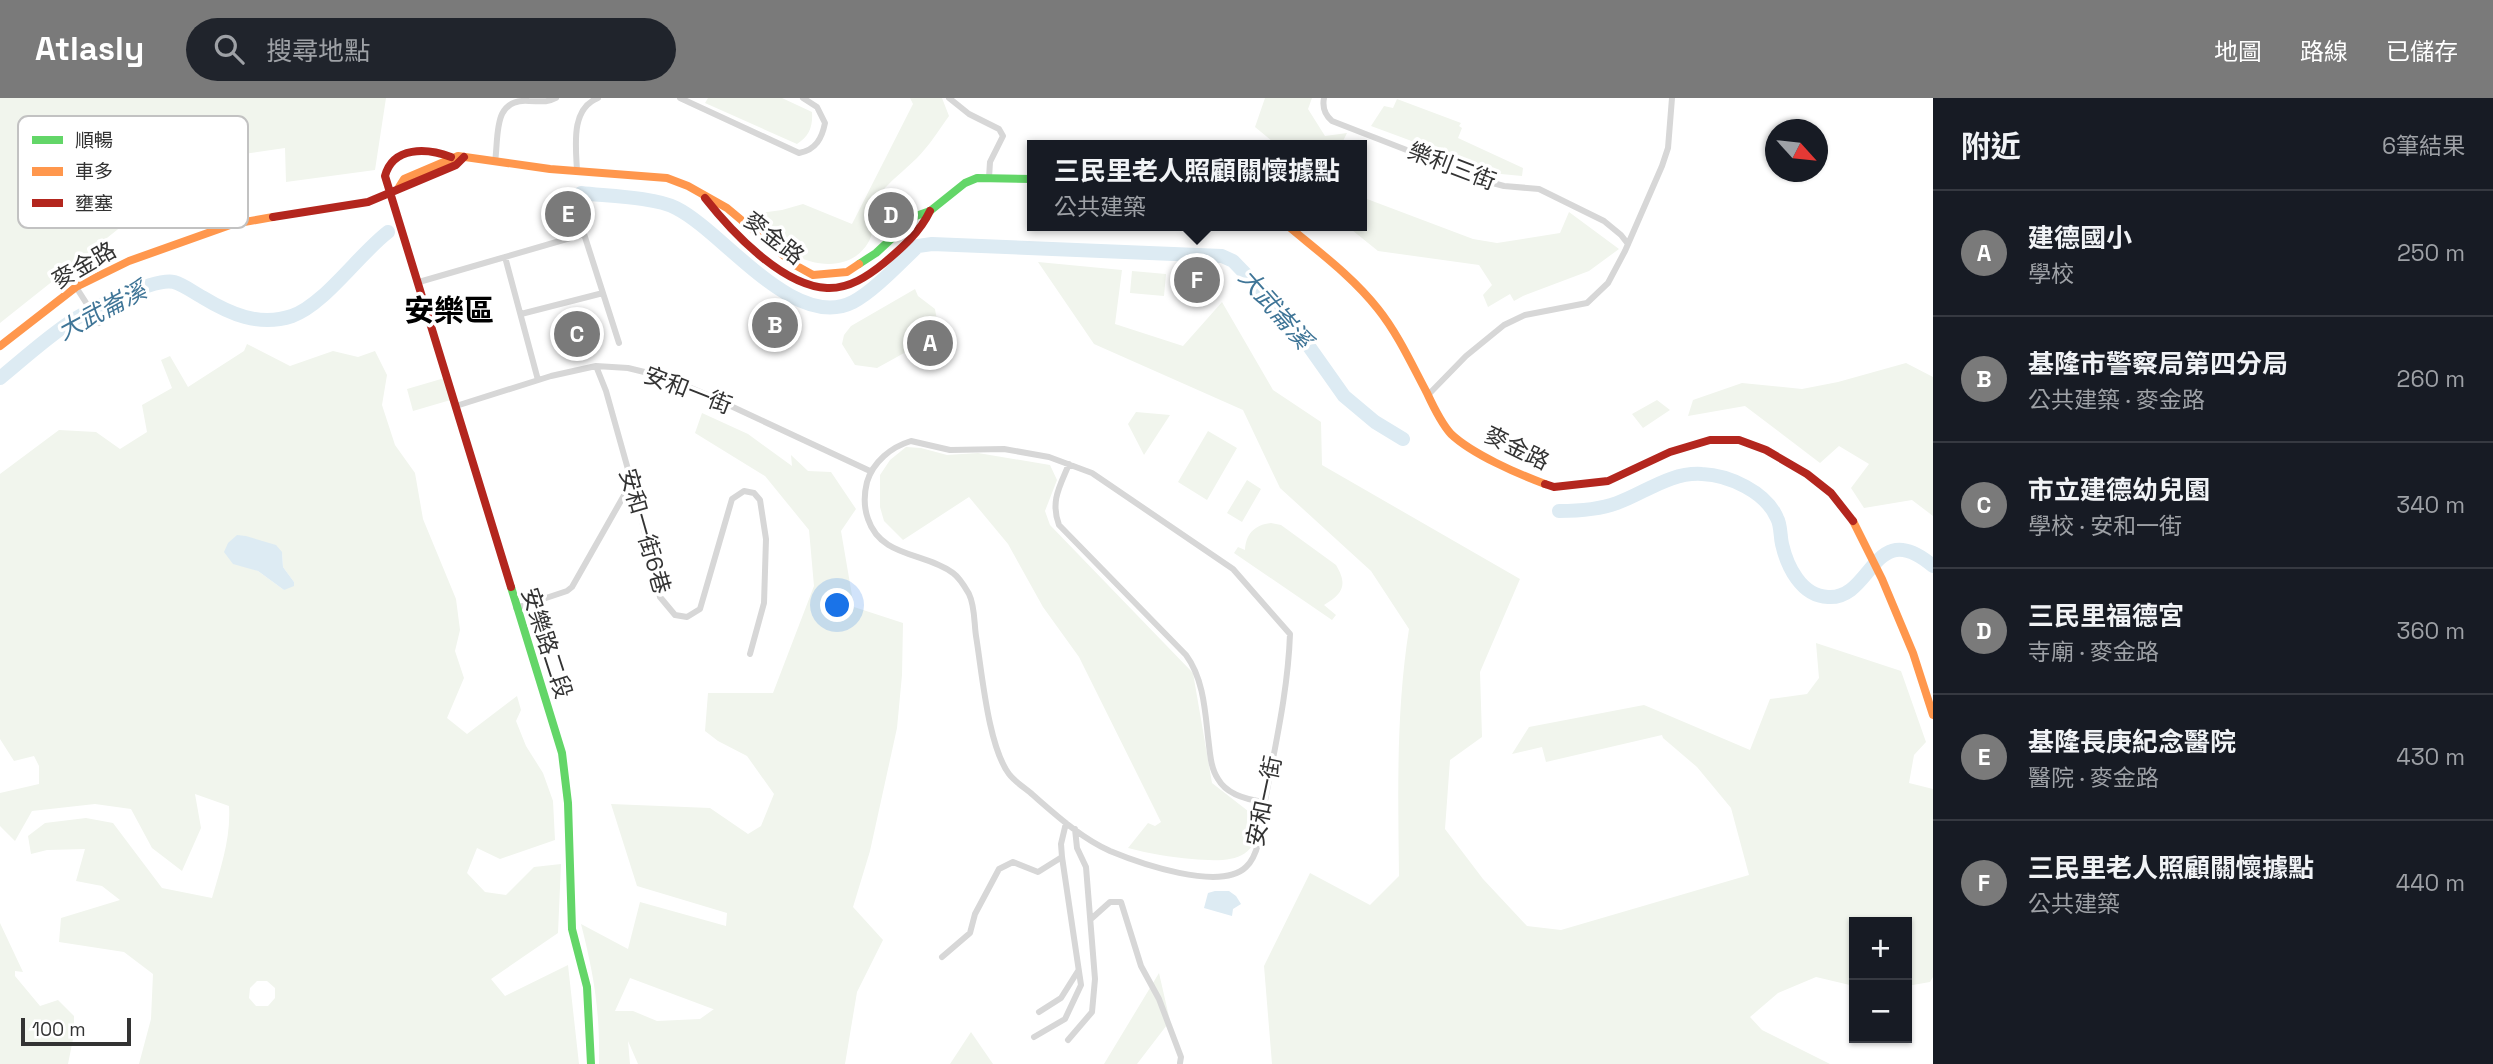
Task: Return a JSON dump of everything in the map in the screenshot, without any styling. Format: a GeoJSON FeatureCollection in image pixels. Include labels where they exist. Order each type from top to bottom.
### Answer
{"type":"FeatureCollection","features":[{"type":"Feature","properties":{"kind":"street"},"geometry":{"type":"LineString","coordinates":[[495,162],[500,118],[505,108],[518,100],[548,102],[556,98]]}},
{"type":"Feature","properties":{"kind":"street"},"geometry":{"type":"LineString","coordinates":[[577,171],[575,141],[578,123],[584,108],[590,101],[598,98]]}},
{"type":"Feature","properties":{"kind":"street"},"geometry":{"type":"LineString","coordinates":[[680,98],[799,153],[807,152],[817,143],[825,123],[817,107],[803,98]]}},
{"type":"Feature","properties":{"kind":"street"},"geometry":{"type":"LineString","coordinates":[[949,98],[969,114],[999,129],[1003,136],[990,162],[989,178]]}},
{"type":"Feature","properties":{"kind":"street","name":"樂利三街"},"geometry":{"type":"LineString","coordinates":[[1324,98],[1323,105],[1332,121],[1489,182],[1539,189],[1604,221],[1621,234],[1628,244]]}},
{"type":"Feature","properties":{"kind":"street"},"geometry":{"type":"LineString","coordinates":[[1428,396],[1466,356],[1504,325],[1525,315],[1587,303],[1608,283],[1662,166],[1668,148],[1672,98]]}},
{"type":"Feature","properties":{"kind":"street"},"geometry":{"type":"LineString","coordinates":[[389,192],[385,168],[395,156],[417,152],[443,153],[451,157]]}},
{"type":"Feature","properties":{"kind":"street","name":"麥金路"},"geometry":{"type":"LineString","coordinates":[[399,187],[404,179],[451,157],[667,178],[688,186],[727,208],[795,265],[813,275],[832,275],[848,272],[876,253],[916,216],[930,211],[965,183],[989,178],[1027,178]]}},
{"type":"Feature","properties":{"kind":"street","name":"麥金路"},"geometry":{"type":"LineString","coordinates":[[248,222],[368,202],[456,165],[464,157]]}},
{"type":"Feature","properties":{"kind":"street","name":"安樂路二段"},"geometry":{"type":"LineString","coordinates":[[389,192],[419,282],[565,767],[572,929],[587,987],[591,1064]]}},
{"type":"Feature","properties":{"kind":"street","name":"麥金路"},"geometry":{"type":"LineString","coordinates":[[702,195],[719,218],[787,276],[803,285],[835,289],[861,280],[884,263],[924,226],[930,211]]}},
{"type":"Feature","properties":{"kind":"street","name":"麥金路"},"geometry":{"type":"LineString","coordinates":[[0,346],[76,287],[130,261],[222,228]]}},
{"type":"Feature","properties":{"kind":"street","name":"麥金路"},"geometry":{"type":"LineString","coordinates":[[1294,231],[1344,273],[1379,310],[1451,433],[1469,447],[1520,475],[1554,487],[1608,481],[1670,452],[1710,440],[1739,440],[1766,450],[1831,493],[1856,526],[1882,579],[1913,653],[1933,715]]}},
{"type":"Feature","properties":{"kind":"street"},"geometry":{"type":"LineString","coordinates":[[419,282],[584,234],[619,343]]}},
{"type":"Feature","properties":{"kind":"street"},"geometry":{"type":"LineString","coordinates":[[753,249],[762,238]]}},
{"type":"Feature","properties":{"kind":"street"},"geometry":{"type":"LineString","coordinates":[[505,257],[538,380]]}},
{"type":"Feature","properties":{"kind":"street"},"geometry":{"type":"LineString","coordinates":[[76,287],[99,323]]}},
{"type":"Feature","properties":{"kind":"street"},"geometry":{"type":"LineString","coordinates":[[522,314],[603,293]]}},
{"type":"Feature","properties":{"kind":"street","name":"安和一街"},"geometry":{"type":"LineString","coordinates":[[456,406],[538,380],[596,366],[628,368],[665,377],[870,471]]}},
{"type":"Feature","properties":{"kind":"street","name":"安和一街6巷"},"geometry":{"type":"LineString","coordinates":[[596,366],[606,391],[640,512],[660,597],[674,615],[687,617],[700,609],[732,499],[744,491],[754,493],[760,500],[766,539],[764,603],[750,654]]}},
{"type":"Feature","properties":{"kind":"street","name":"安和一街"},"geometry":{"type":"LineString","coordinates":[[911,441],[950,450],[1004,449],[1049,457],[1069,464],[1092,473],[1122,491],[1233,569],[1290,634],[1289,665],[1261,831],[1252,859],[1242,870],[1223,877],[1195,876],[1163,869],[1109,850],[1066,823],[1010,776],[998,754],[991,726],[971,598],[954,573],[886,545],[872,530],[865,511],[865,489],[870,471],[890,451],[911,441]]}},
{"type":"Feature","properties":{"kind":"street"},"geometry":{"type":"LineString","coordinates":[[1069,464],[1056,498],[1054,511],[1059,525],[1195,667],[1205,708],[1211,763],[1218,780],[1236,794],[1249,800],[1265,802]]}},
{"type":"Feature","properties":{"kind":"street"},"geometry":{"type":"LineString","coordinates":[[516,608],[568,591],[572,587],[631,483]]}},
{"type":"Feature","properties":{"kind":"street"},"geometry":{"type":"LineString","coordinates":[[1034,1037],[1065,1019],[1081,985],[1062,858],[1061,844],[1066,823]]}},
{"type":"Feature","properties":{"kind":"street"},"geometry":{"type":"LineString","coordinates":[[1068,1040],[1092,1012],[1095,979],[1086,867],[1077,848],[1075,829]]}},
{"type":"Feature","properties":{"kind":"street"},"geometry":{"type":"LineString","coordinates":[[942,957],[970,933],[975,914],[999,869],[1013,862],[1038,872],[1062,858]]}},
{"type":"Feature","properties":{"kind":"street"},"geometry":{"type":"LineString","coordinates":[[1091,919],[1110,902],[1121,902],[1141,967],[1160,999],[1181,1057],[1180,1063]]}},
{"type":"Feature","properties":{"kind":"street"},"geometry":{"type":"LineString","coordinates":[[1039,1012],[1061,998],[1078,971]]}},
{"type":"Feature","properties":{"kind":"shaded area"},"geometry":{"type":"Polygon","coordinates":[[[0,98],[386,98],[375,170],[286,182],[285,148],[248,153],[248,116],[18,116],[18,228],[119,228],[0,323],[0,98]]]}},
{"type":"Feature","properties":{"kind":"shaded area"},"geometry":{"type":"Polygon","coordinates":[[[708,98],[782,98],[812,112],[811,127],[805,138],[797,144],[705,103],[708,98]]]}},
{"type":"Feature","properties":{"kind":"shaded area"},"geometry":{"type":"Polygon","coordinates":[[[910,98],[942,98],[949,116],[921,153],[881,194],[871,237],[856,256],[840,263],[823,264],[787,252],[772,241],[752,214],[803,204],[852,224],[913,104],[910,98]]]}},
{"type":"Feature","properties":{"kind":"shaded area"},"geometry":{"type":"Polygon","coordinates":[[[1265,98],[1312,98],[1308,109],[1325,136],[1347,133],[1344,140],[1271,140],[1255,127],[1265,98]]]}},
{"type":"Feature","properties":{"kind":"shaded area"},"geometry":{"type":"Polygon","coordinates":[[[1397,99],[1461,123],[1458,138],[1523,168],[1522,176],[1501,174],[1371,126],[1384,106],[1393,108],[1397,99]]]}},
{"type":"Feature","properties":{"kind":"shaded area"},"geometry":{"type":"Polygon","coordinates":[[[1367,199],[1473,239],[1497,243],[1560,233],[1569,212],[1619,249],[1589,271],[1514,301],[1510,294],[1488,307],[1483,295],[1492,285],[1479,265],[1378,251],[1353,231],[1367,231],[1367,199]]]}},
{"type":"Feature","properties":{"kind":"shaded area"},"geometry":{"type":"Polygon","coordinates":[[[1038,262],[1122,270],[1115,324],[1183,346],[1222,302],[1273,390],[1321,422],[1322,465],[1520,579],[1480,672],[1482,737],[1450,760],[1445,829],[1483,879],[1527,926],[1561,930],[1749,875],[1731,808],[1697,767],[1662,735],[1546,762],[1542,747],[1512,754],[1529,727],[1644,705],[1750,750],[1770,699],[1807,694],[1819,678],[1816,643],[1901,671],[1926,742],[1914,755],[1909,783],[1933,789],[1933,977],[1930,982],[1912,985],[1912,917],[1849,917],[1849,985],[1816,977],[1778,993],[1750,1017],[1762,1030],[1830,1064],[1272,1064],[1264,966],[1310,873],[1370,905],[1399,876],[1400,721],[1409,629],[1371,571],[1280,488],[1243,410],[1094,344],[1038,262]]]}},
{"type":"Feature","properties":{"kind":"shaded area"},"geometry":{"type":"Polygon","coordinates":[[[1132,271],[1166,274],[1164,296],[1130,293],[1132,271]]]}},
{"type":"Feature","properties":{"kind":"shaded area"},"geometry":{"type":"Polygon","coordinates":[[[915,289],[918,296],[935,309],[938,326],[942,325],[944,331],[877,368],[855,365],[842,344],[844,335],[851,326],[915,289]]]}},
{"type":"Feature","properties":{"kind":"shaded area"},"geometry":{"type":"Polygon","coordinates":[[[247,344],[290,366],[333,351],[358,357],[375,351],[387,375],[382,405],[395,445],[415,473],[423,519],[456,599],[460,630],[455,651],[464,678],[447,718],[467,734],[517,696],[521,710],[516,721],[526,746],[543,773],[553,801],[555,840],[500,859],[477,848],[467,873],[485,892],[506,895],[534,867],[561,864],[558,933],[491,979],[505,996],[568,965],[579,1064],[139,1064],[151,1019],[153,974],[124,952],[59,942],[61,918],[120,900],[102,886],[76,881],[85,849],[47,850],[31,854],[28,836],[45,823],[86,818],[113,823],[162,888],[212,898],[227,841],[229,806],[195,794],[201,828],[182,871],[152,848],[131,809],[95,804],[32,811],[15,841],[0,826],[0,793],[39,784],[39,766],[34,756],[14,761],[0,739],[0,474],[59,430],[96,432],[120,449],[147,432],[142,405],[172,388],[161,360],[170,356],[188,387],[244,351],[247,344]],[[282,552],[242,565],[258,571],[284,590],[294,582],[283,567],[282,552]],[[257,981],[250,988],[249,998],[256,1006],[268,1006],[275,998],[275,988],[267,981],[257,981]]]}},
{"type":"Feature","properties":{"kind":"shaded area"},"geometry":{"type":"Polygon","coordinates":[[[1906,363],[1933,377],[1933,516],[1912,500],[1864,508],[1851,488],[1869,464],[1839,446],[1820,463],[1745,406],[1688,416],[1693,400],[1742,383],[1802,389],[1906,363]]]}},
{"type":"Feature","properties":{"kind":"shaded area"},"geometry":{"type":"Polygon","coordinates":[[[448,377],[454,399],[413,411],[407,389],[448,377]]]}},
{"type":"Feature","properties":{"kind":"shaded area"},"geometry":{"type":"Polygon","coordinates":[[[1657,400],[1670,410],[1643,428],[1632,414],[1657,400]]]}},
{"type":"Feature","properties":{"kind":"shaded area"},"geometry":{"type":"Polygon","coordinates":[[[1136,412],[1170,415],[1144,455],[1128,424],[1136,412]]]}},
{"type":"Feature","properties":{"kind":"shaded area"},"geometry":{"type":"Polygon","coordinates":[[[702,413],[748,434],[792,466],[791,455],[808,471],[831,472],[856,509],[841,531],[854,607],[903,623],[897,728],[870,851],[853,907],[883,940],[857,992],[845,1064],[638,1064],[628,1041],[630,1064],[599,1064],[595,993],[581,924],[628,949],[640,902],[726,926],[727,913],[637,886],[611,804],[710,808],[748,834],[761,826],[774,794],[747,756],[705,731],[708,693],[773,693],[814,586],[809,530],[765,476],[695,433],[702,413]],[[630,978],[615,1011],[633,1011],[657,1021],[700,1019],[714,1009],[630,978]]]}},
{"type":"Feature","properties":{"kind":"shaded area"},"geometry":{"type":"Polygon","coordinates":[[[1208,431],[1237,448],[1207,500],[1178,482],[1208,431]]]}},
{"type":"Feature","properties":{"kind":"shaded area"},"geometry":{"type":"Polygon","coordinates":[[[906,447],[947,455],[978,453],[1050,465],[1057,480],[1045,511],[1050,525],[1193,673],[1212,783],[1257,818],[1257,833],[1247,852],[1229,859],[1205,860],[1128,848],[1148,823],[1155,826],[1161,822],[1079,657],[1043,607],[1008,544],[969,497],[903,540],[884,521],[880,507],[880,475],[890,460],[906,447]]]}},
{"type":"Feature","properties":{"kind":"shaded area"},"geometry":{"type":"Polygon","coordinates":[[[1247,480],[1261,489],[1242,522],[1227,513],[1247,480]]]}},
{"type":"Feature","properties":{"kind":"shaded area"},"geometry":{"type":"Polygon","coordinates":[[[1271,523],[1281,525],[1336,565],[1342,578],[1342,588],[1336,597],[1324,605],[1336,615],[1332,620],[1234,553],[1238,547],[1245,550],[1249,535],[1256,528],[1271,523]]]}},
{"type":"Feature","properties":{"kind":"shaded area"},"geometry":{"type":"Polygon","coordinates":[[[237,535],[276,545],[282,552],[283,567],[294,586],[284,590],[258,571],[233,564],[224,552],[228,543],[237,535]]]}},
{"type":"Feature","properties":{"kind":"shaded area"},"geometry":{"type":"Polygon","coordinates":[[[1229,891],[1236,896],[1241,904],[1233,909],[1232,916],[1204,908],[1208,893],[1229,891]]]}},
{"type":"Feature","properties":{"kind":"shaded area"},"geometry":{"type":"Polygon","coordinates":[[[0,923],[23,972],[15,971],[15,976],[40,1006],[58,1000],[74,1016],[74,1034],[68,1064],[0,1064],[0,923]]]}},
{"type":"Feature","properties":{"kind":"shaded area"},"geometry":{"type":"Polygon","coordinates":[[[1159,973],[1170,1021],[1137,1064],[1104,1064],[1159,973]]]}},
{"type":"Feature","properties":{"kind":"shaded area"},"geometry":{"type":"Polygon","coordinates":[[[971,1032],[993,1064],[950,1064],[971,1032]]]}},
{"type":"Feature","properties":{"kind":"waterway","name":"大武崙溪"},"geometry":{"type":"LineString","coordinates":[[581,193],[643,199],[676,208],[695,220],[784,292],[807,303],[830,308],[861,297],[918,246],[932,244],[1222,256],[1233,261],[1291,321],[1344,396],[1375,422],[1403,439]]}},
{"type":"Feature","properties":{"kind":"waterway","name":"大武崙溪"},"geometry":{"type":"LineString","coordinates":[[0,378],[75,319],[119,297],[164,282],[178,283],[223,309],[245,317],[268,320],[292,316],[329,290],[388,232]]}},
{"type":"Feature","properties":{"kind":"waterway","name":"大武崙溪"},"geometry":{"type":"LineString","coordinates":[[1559,511],[1588,510],[1610,505],[1679,476],[1713,475],[1746,487],[1772,509],[1780,527],[1784,553],[1792,570],[1803,586],[1818,595],[1828,597],[1843,594],[1855,586],[1885,554],[1898,550],[1913,553],[1933,566]]}},
{"type":"Feature","properties":{"kind":"traffic: fast"},"geometry":{"type":"LineString","coordinates":[[859,264],[876,253],[916,216],[930,211],[965,183],[977,178],[1027,179]]}},
{"type":"Feature","properties":{"kind":"traffic: fast"},"geometry":{"type":"LineString","coordinates":[[511,587],[562,753],[568,803],[572,929],[587,987],[591,1064]]}},
{"type":"Feature","properties":{"kind":"traffic: slow"},"geometry":{"type":"LineString","coordinates":[[399,187],[404,179],[458,156],[550,169],[667,178],[688,186],[727,208],[795,265],[813,275],[847,272],[859,264]]}},
{"type":"Feature","properties":{"kind":"traffic: slow"},"geometry":{"type":"LineString","coordinates":[[248,221],[273,217]]}},
{"type":"Feature","properties":{"kind":"traffic: slow"},"geometry":{"type":"LineString","coordinates":[[0,346],[76,287],[129,261],[222,228]]}},
{"type":"Feature","properties":{"kind":"traffic: slow"},"geometry":{"type":"LineString","coordinates":[[1294,231],[1347,276],[1378,309],[1398,339],[1437,414],[1451,434],[1483,456],[1545,484]]}},
{"type":"Feature","properties":{"kind":"traffic: slow"},"geometry":{"type":"LineString","coordinates":[[1853,521],[1882,579],[1913,653],[1933,715]]}},
{"type":"Feature","properties":{"kind":"traffic: jam"},"geometry":{"type":"LineString","coordinates":[[451,157],[422,151],[403,154],[389,166],[385,176],[511,587]]}},
{"type":"Feature","properties":{"kind":"traffic: jam"},"geometry":{"type":"LineString","coordinates":[[273,217],[368,202],[456,165],[464,157]]}},
{"type":"Feature","properties":{"kind":"traffic: jam"},"geometry":{"type":"LineString","coordinates":[[705,198],[743,240],[775,267],[810,285],[827,288],[850,284],[878,268],[910,239],[930,211]]}},
{"type":"Feature","properties":{"kind":"traffic: jam"},"geometry":{"type":"LineString","coordinates":[[1545,484],[1554,487],[1608,481],[1670,452],[1710,440],[1739,440],[1766,450],[1807,474],[1831,493],[1853,521]]}},
{"type":"Feature","properties":{"kind":"place","name":"基隆長庚紀念醫院"},"geometry":{"type":"Point","coordinates":[568,214]}},
{"type":"Feature","properties":{"kind":"place","name":"三民里福德宮"},"geometry":{"type":"Point","coordinates":[891,215]}},
{"type":"Feature","properties":{"kind":"place","name":"三民里老人照顧關懷據點"},"geometry":{"type":"Point","coordinates":[1197,280]}},
{"type":"Feature","properties":{"kind":"place","name":"基隆市警察局第四分局"},"geometry":{"type":"Point","coordinates":[775,325]}},
{"type":"Feature","properties":{"kind":"place","name":"市立建德幼兒園"},"geometry":{"type":"Point","coordinates":[577,334]}},
{"type":"Feature","properties":{"kind":"place","name":"建德國小"},"geometry":{"type":"Point","coordinates":[930,343]}},
{"type":"Feature","properties":{"kind":"district","name":"安樂區"},"geometry":{"type":"Point","coordinates":[449,311]}}]}
